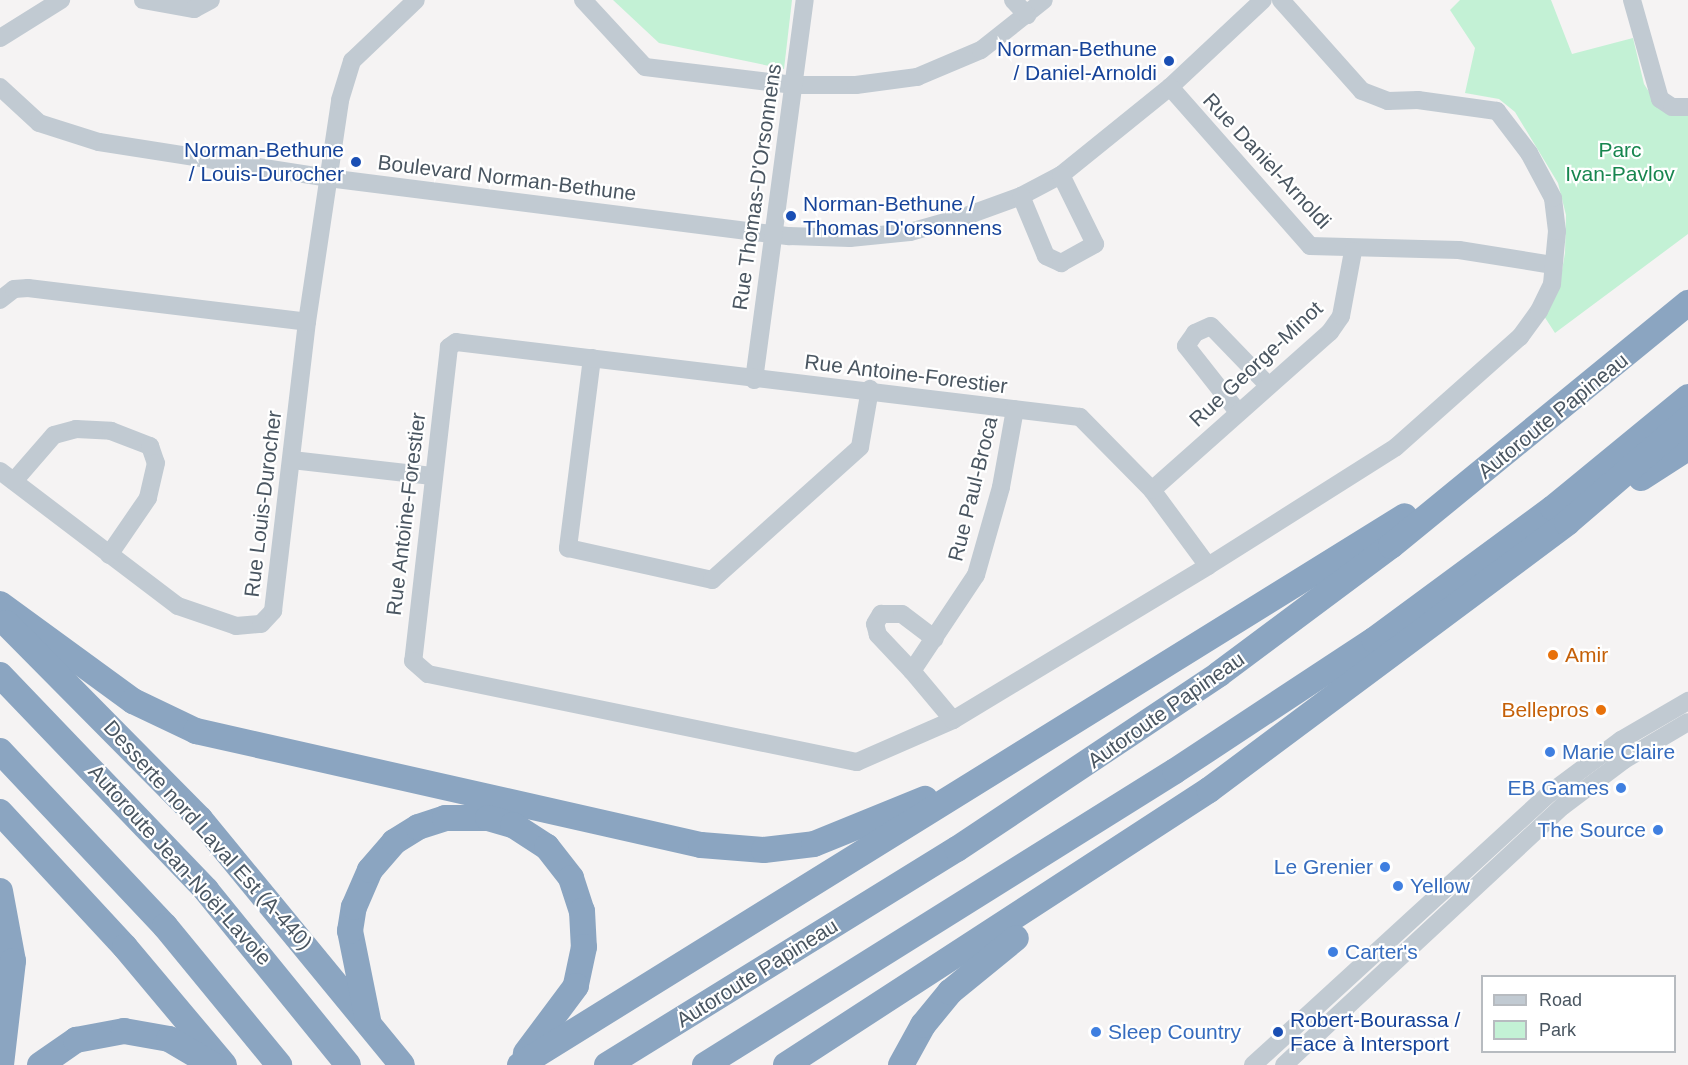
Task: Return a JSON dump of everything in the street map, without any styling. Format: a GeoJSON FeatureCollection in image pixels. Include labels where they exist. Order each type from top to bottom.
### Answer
{"type":"FeatureCollection","features":[{"type":"Feature","properties":{"kind":"highway","name":"Autoroute Papineau"},"geometry":{"type":"LineString","coordinates":[[607,1065],[957,849],[1156,718],[1361,570],[1566,405],[1688,303]]}},
{"type":"Feature","properties":{"kind":"highway"},"geometry":{"type":"LineString","coordinates":[[705,1065],[1016,872],[1365,647],[1517,536],[1688,397]]}},
{"type":"Feature","properties":{"kind":"highway"},"geometry":{"type":"LineString","coordinates":[[519,1065],[1320,572],[1566,405]]}},
{"type":"Feature","properties":{"kind":"highway"},"geometry":{"type":"LineString","coordinates":[[1567,524],[1688,419]]}},
{"type":"Feature","properties":{"kind":"highway"},"geometry":{"type":"LineString","coordinates":[[901,1065],[923,1025],[961,981],[1156,828],[1567,524],[1688,448]]}},
{"type":"Feature","properties":{"kind":"highway"},"geometry":{"type":"LineString","coordinates":[[0,604],[120,693],[182,726],[701,845],[764,850],[829,839],[1023,754]]}},
{"type":"Feature","properties":{"kind":"highway","name":"Desserte nord Laval Est (A-440)"},"geometry":{"type":"LineString","coordinates":[[0,618],[200,819],[368,1020],[402,1065]]}},
{"type":"Feature","properties":{"kind":"highway","name":"Autoroute Jean-Noël-Lavoie"},"geometry":{"type":"LineString","coordinates":[[0,675],[206,890],[348,1065]]}},
{"type":"Feature","properties":{"kind":"highway"},"geometry":{"type":"LineString","coordinates":[[0,751],[165,926],[279,1065]]}},
{"type":"Feature","properties":{"kind":"highway"},"geometry":{"type":"LineString","coordinates":[[0,812],[125,946],[224,1065]]}},
{"type":"Feature","properties":{"kind":"highway"},"geometry":{"type":"LineString","coordinates":[[368,1020],[350,931],[354,907],[370,870],[394,842],[431,822],[473,816],[501,821],[525,830],[556,857],[575,889],[584,923],[576,986],[519,1065]]}},
{"type":"Feature","properties":{"kind":"highway"},"geometry":{"type":"LineString","coordinates":[[786,1065],[1156,828]]}},
{"type":"Feature","properties":{"kind":"highway"},"geometry":{"type":"LineString","coordinates":[[0,891],[14,961],[1,1065]]}},
{"type":"Feature","properties":{"kind":"highway"},"geometry":{"type":"LineString","coordinates":[[40,1065],[76,1040],[124,1030],[170,1039],[213,1065]]}},
{"type":"Feature","properties":{"kind":"street"},"geometry":{"type":"LineString","coordinates":[[0,38],[61,0]]}},
{"type":"Feature","properties":{"kind":"street"},"geometry":{"type":"LineString","coordinates":[[143,0],[194,9],[211,0]]}},
{"type":"Feature","properties":{"kind":"street","name":"Rue Louis-Durocher"},"geometry":{"type":"LineString","coordinates":[[109,555],[148,498],[156,463],[150,446],[111,431],[76,429],[54,435],[7,476],[109,555],[178,606],[236,626],[261,624],[273,611],[307,322],[340,100],[352,61],[416,0]]}},
{"type":"Feature","properties":{"kind":"street"},"geometry":{"type":"LineString","coordinates":[[583,0],[645,67],[794,85],[856,85],[917,77],[981,51],[1044,0]]}},
{"type":"Feature","properties":{"kind":"street","name":"Rue Thomas-D'Orsonnens"},"geometry":{"type":"LineString","coordinates":[[754,380],[805,0]]}},
{"type":"Feature","properties":{"kind":"street"},"geometry":{"type":"LineString","coordinates":[[1013,0],[1027,15]]}},
{"type":"Feature","properties":{"kind":"street","name":"Boulevard Norman-Bethune"},"geometry":{"type":"LineString","coordinates":[[0,87],[39,123],[99,142],[328,178],[772,233],[850,238],[909,232],[1021,196],[1061,175],[1170,87],[1263,0]]}},
{"type":"Feature","properties":{"kind":"street","name":"Rue Antoine-Forestier"},"geometry":{"type":"LineString","coordinates":[[1208,566],[1152,490],[1080,417],[870,390],[754,380],[456,342],[449,347],[432,476],[413,661],[428,674],[857,762],[953,720],[1208,566],[1396,447],[1520,337],[1552,284],[1557,231],[1553,198],[1529,153],[1497,111],[1418,100],[1388,101],[1362,91],[1281,0]]}},
{"type":"Feature","properties":{"kind":"street"},"geometry":{"type":"LineString","coordinates":[[1632,0],[1660,99],[1672,107],[1688,107]]}},
{"type":"Feature","properties":{"kind":"street","name":"Rue Daniel-Arnoldi"},"geometry":{"type":"LineString","coordinates":[[1170,87],[1310,246],[1353,251],[1460,250],[1553,265]]}},
{"type":"Feature","properties":{"kind":"street"},"geometry":{"type":"LineString","coordinates":[[1021,196],[1046,256],[1061,263],[1095,243],[1061,175]]}},
{"type":"Feature","properties":{"kind":"street","name":"Rue George-Minot"},"geometry":{"type":"LineString","coordinates":[[1152,490],[1341,316],[1353,251]]}},
{"type":"Feature","properties":{"kind":"street"},"geometry":{"type":"LineString","coordinates":[[0,300],[14,289],[28,288],[307,322]]}},
{"type":"Feature","properties":{"kind":"street"},"geometry":{"type":"LineString","coordinates":[[1238,412],[1186,346],[1195,333],[1211,326],[1267,384]]}},
{"type":"Feature","properties":{"kind":"street"},"geometry":{"type":"LineString","coordinates":[[592,358],[568,548],[712,580],[861,447],[870,390]]}},
{"type":"Feature","properties":{"kind":"street","name":"Rue Paul-Broca"},"geometry":{"type":"LineString","coordinates":[[912,671],[976,575],[1001,487],[1015,409]]}},
{"type":"Feature","properties":{"kind":"street"},"geometry":{"type":"LineString","coordinates":[[292,460],[432,476]]}},
{"type":"Feature","properties":{"kind":"street"},"geometry":{"type":"LineString","coordinates":[[935,639],[902,614],[881,614],[875,624],[878,635],[953,720]]}},
{"type":"Feature","properties":{"kind":"street"},"geometry":{"type":"LineString","coordinates":[[1252,1065],[1550,793],[1621,740],[1688,701]]}},
{"type":"Feature","properties":{"kind":"street"},"geometry":{"type":"LineString","coordinates":[[1284,1065],[1563,806],[1624,760],[1688,722]]}},
{"type":"Feature","properties":{"kind":"green space"},"geometry":{"type":"Polygon","coordinates":[[[613,0],[792,0],[784,69],[659,43],[613,0]]]}},
{"type":"Feature","properties":{"kind":"green space","name":"Parc Ivan-Pavlov"},"geometry":{"type":"Polygon","coordinates":[[[1460,0],[1551,0],[1572,54],[1633,38],[1644,84],[1658,106],[1688,114],[1688,234],[1555,333],[1544,316],[1560,282],[1565,253],[1566,215],[1558,183],[1515,112],[1499,99],[1465,93],[1475,48],[1450,10],[1460,0]]]}},
{"type":"Feature","properties":{"kind":"place","name":"Norman-Bethune / Daniel-Arnoldi"},"geometry":{"type":"Point","coordinates":[1169,61]}},
{"type":"Feature","properties":{"kind":"place","name":"Norman-Bethune / Louis-Durocher"},"geometry":{"type":"Point","coordinates":[356,162]}},
{"type":"Feature","properties":{"kind":"place","name":"Norman-Bethune / Thomas D'orsonnens"},"geometry":{"type":"Point","coordinates":[791,216]}},
{"type":"Feature","properties":{"kind":"place","name":"Amir"},"geometry":{"type":"Point","coordinates":[1553,655]}},
{"type":"Feature","properties":{"kind":"place","name":"Bellepros"},"geometry":{"type":"Point","coordinates":[1601,710]}},
{"type":"Feature","properties":{"kind":"place","name":"Marie Claire"},"geometry":{"type":"Point","coordinates":[1550,752]}},
{"type":"Feature","properties":{"kind":"place","name":"EB Games"},"geometry":{"type":"Point","coordinates":[1621,788]}},
{"type":"Feature","properties":{"kind":"place","name":"The Source"},"geometry":{"type":"Point","coordinates":[1658,830]}},
{"type":"Feature","properties":{"kind":"place","name":"Le Grenier"},"geometry":{"type":"Point","coordinates":[1385,867]}},
{"type":"Feature","properties":{"kind":"place","name":"Yellow"},"geometry":{"type":"Point","coordinates":[1398,886]}},
{"type":"Feature","properties":{"kind":"place","name":"Carter's"},"geometry":{"type":"Point","coordinates":[1333,952]}},
{"type":"Feature","properties":{"kind":"place","name":"Sleep Country"},"geometry":{"type":"Point","coordinates":[1096,1032]}},
{"type":"Feature","properties":{"kind":"place","name":"Robert-Bourassa / Face à Intersport"},"geometry":{"type":"Point","coordinates":[1278,1032]}}]}
